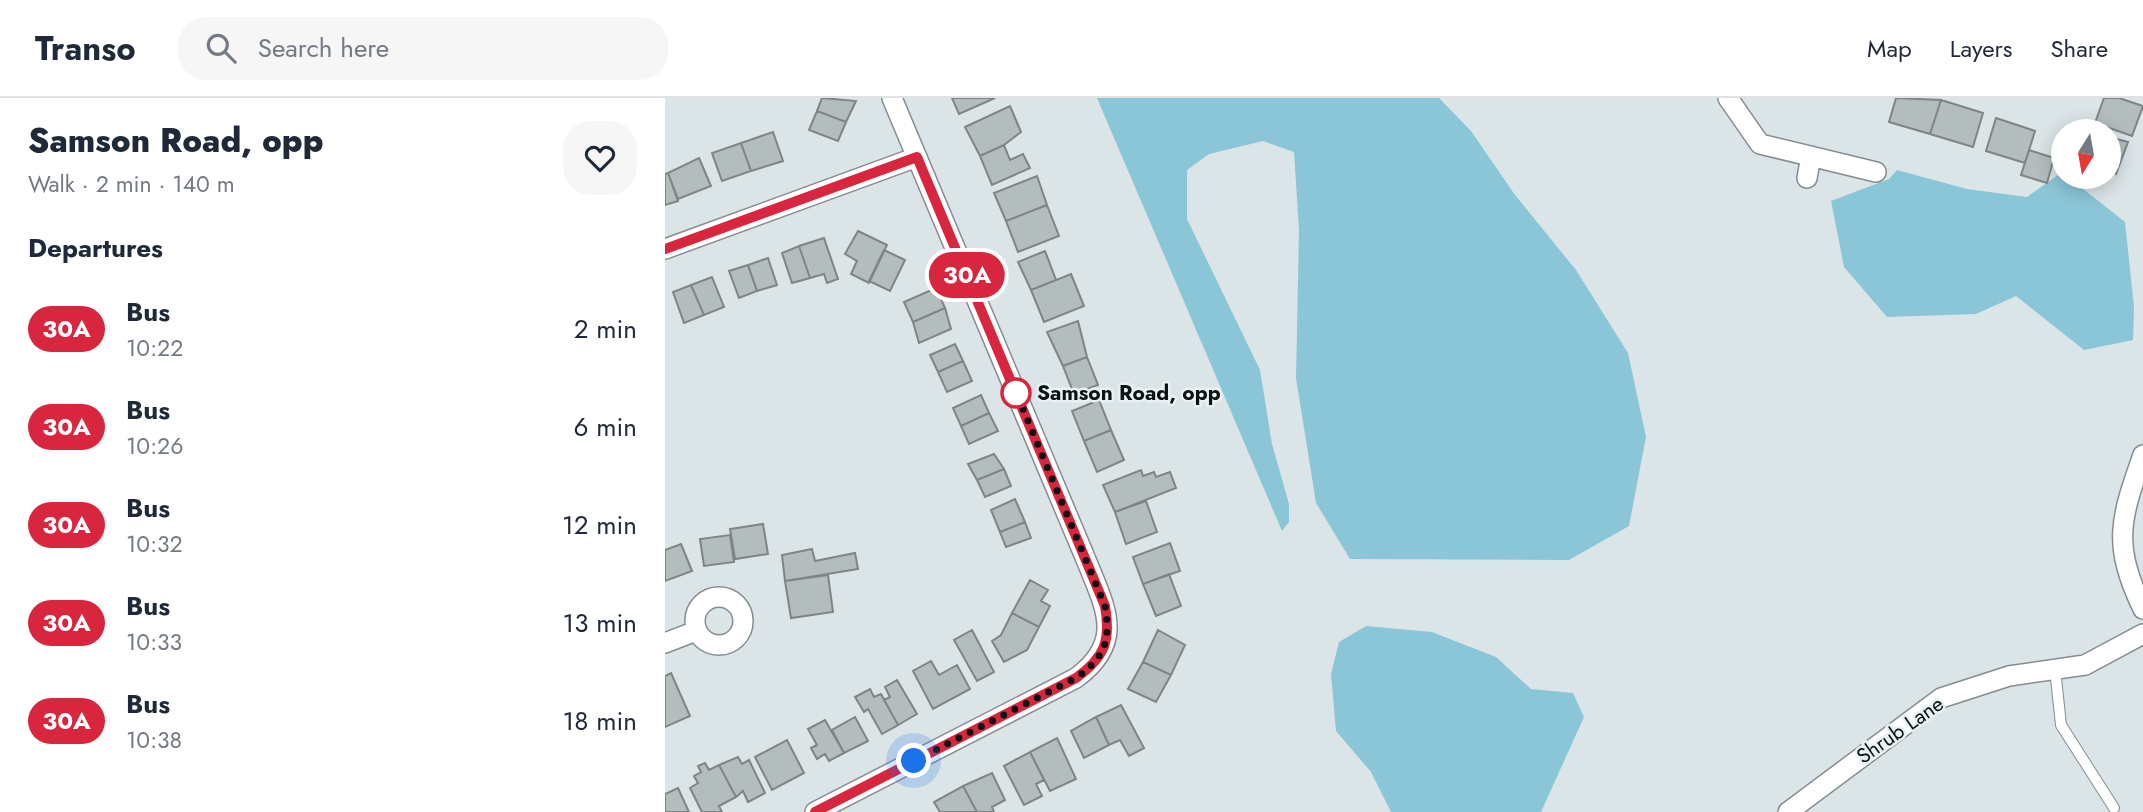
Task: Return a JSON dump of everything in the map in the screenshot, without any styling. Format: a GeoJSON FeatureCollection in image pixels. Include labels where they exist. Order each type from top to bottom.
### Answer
{"type":"FeatureCollection","features":[{"type":"Feature","properties":{"kind":"street"},"geometry":{"type":"LineString","coordinates":[[814,812],[1076,678],[1095,664],[1105,648],[1109,627],[1105,606],[892,98]]}},
{"type":"Feature","properties":{"kind":"street"},"geometry":{"type":"LineString","coordinates":[[1728,98],[1760,144],[1876,172]]}},
{"type":"Feature","properties":{"kind":"street"},"geometry":{"type":"LineString","coordinates":[[1807,178],[1811,156]]}},
{"type":"Feature","properties":{"kind":"street"},"geometry":{"type":"LineString","coordinates":[[665,249],[917,157]]}},
{"type":"Feature","properties":{"kind":"street"},"geometry":{"type":"LineString","coordinates":[[2143,455],[2126,501],[2120,548],[2143,609]]}},
{"type":"Feature","properties":{"kind":"street"},"geometry":{"type":"LineString","coordinates":[[665,643],[696,631]]}},
{"type":"Feature","properties":{"kind":"street","name":"Shrub Lane"},"geometry":{"type":"LineString","coordinates":[[1788,812],[1941,698],[2009,676],[2085,665],[2143,634]]}},
{"type":"Feature","properties":{"kind":"lane"},"geometry":{"type":"LineString","coordinates":[[2055,669],[2061,725],[2114,808]]}},
{"type":"Feature","properties":{"kind":"shaded area"},"geometry":{"type":"Polygon","coordinates":[[[1097,98],[1439,98],[1471,131],[1515,195],[1576,270],[1628,353],[1646,437],[1629,526],[1569,560],[1350,559],[1316,503],[1296,378],[1299,231],[1294,152],[1263,141],[1209,154],[1187,170],[1187,219],[1260,370],[1272,444],[1289,504],[1289,522],[1282,531],[1097,98]]]}},
{"type":"Feature","properties":{"kind":"shaded area"},"geometry":{"type":"Polygon","coordinates":[[[1897,170],[1967,189],[2027,197],[2051,180],[2051,189],[2083,189],[2125,222],[2134,307],[2133,340],[2084,350],[2016,296],[1976,314],[1887,317],[1844,267],[1831,201],[1889,179],[1897,170]]]}},
{"type":"Feature","properties":{"kind":"shaded area"},"geometry":{"type":"Polygon","coordinates":[[[1366,626],[1432,632],[1496,657],[1531,689],[1573,693],[1584,717],[1541,812],[1391,812],[1371,772],[1336,731],[1331,674],[1339,642],[1366,626]]]}},
{"type":"Feature","properties":{"kind":"building"},"geometry":{"type":"Polygon","coordinates":[[[822,98],[856,101],[846,122],[817,111],[822,98]]]}},
{"type":"Feature","properties":{"kind":"building"},"geometry":{"type":"Polygon","coordinates":[[[952,98],[995,98],[959,114],[952,98]]]}},
{"type":"Feature","properties":{"kind":"building"},"geometry":{"type":"Polygon","coordinates":[[[1896,98],[1941,100],[1930,134],[1889,122],[1896,98]]]}},
{"type":"Feature","properties":{"kind":"building"},"geometry":{"type":"Polygon","coordinates":[[[2104,98],[2119,98],[2143,106],[2132,136],[2121,132],[2121,119],[2096,119],[2104,98]]]}},
{"type":"Feature","properties":{"kind":"building"},"geometry":{"type":"Polygon","coordinates":[[[1941,100],[1983,113],[1973,147],[1930,134],[1941,100]]]}},
{"type":"Feature","properties":{"kind":"building"},"geometry":{"type":"Polygon","coordinates":[[[1010,106],[1021,132],[1004,145],[980,156],[965,127],[1010,106]]]}},
{"type":"Feature","properties":{"kind":"building"},"geometry":{"type":"Polygon","coordinates":[[[817,111],[846,122],[838,141],[809,130],[817,111]]]}},
{"type":"Feature","properties":{"kind":"building"},"geometry":{"type":"Polygon","coordinates":[[[1996,118],[2035,131],[2025,163],[1986,151],[1996,118]]]}},
{"type":"Feature","properties":{"kind":"building"},"geometry":{"type":"Polygon","coordinates":[[[773,132],[783,161],[751,171],[741,143],[773,132]]]}},
{"type":"Feature","properties":{"kind":"building"},"geometry":{"type":"Polygon","coordinates":[[[2121,140],[2128,142],[2121,161],[2121,140]]]}},
{"type":"Feature","properties":{"kind":"building"},"geometry":{"type":"Polygon","coordinates":[[[741,143],[751,171],[722,181],[712,153],[741,143]]]}},
{"type":"Feature","properties":{"kind":"building"},"geometry":{"type":"Polygon","coordinates":[[[1004,145],[1010,160],[1023,154],[1030,168],[992,185],[980,156],[1004,145]]]}},
{"type":"Feature","properties":{"kind":"building"},"geometry":{"type":"Polygon","coordinates":[[[2029,150],[2051,157],[2047,183],[2021,175],[2029,150]]]}},
{"type":"Feature","properties":{"kind":"building"},"geometry":{"type":"Polygon","coordinates":[[[699,158],[711,186],[678,199],[668,173],[699,158]]]}},
{"type":"Feature","properties":{"kind":"building"},"geometry":{"type":"Polygon","coordinates":[[[668,173],[678,201],[665,205],[665,174],[668,173]]]}},
{"type":"Feature","properties":{"kind":"building"},"geometry":{"type":"Polygon","coordinates":[[[1037,176],[1047,205],[1006,221],[994,193],[1037,176]]]}},
{"type":"Feature","properties":{"kind":"building"},"geometry":{"type":"Polygon","coordinates":[[[1047,205],[1059,236],[1018,252],[1006,221],[1047,205]]]}},
{"type":"Feature","properties":{"kind":"building"},"geometry":{"type":"Polygon","coordinates":[[[858,231],[887,245],[869,283],[851,274],[857,261],[845,254],[858,231]]]}},
{"type":"Feature","properties":{"kind":"building"},"geometry":{"type":"Polygon","coordinates":[[[824,238],[838,279],[827,283],[824,274],[810,278],[799,246],[824,238]]]}},
{"type":"Feature","properties":{"kind":"building"},"geometry":{"type":"Polygon","coordinates":[[[799,246],[810,278],[792,283],[782,253],[799,246]]]}},
{"type":"Feature","properties":{"kind":"building"},"geometry":{"type":"Polygon","coordinates":[[[884,250],[905,260],[890,291],[869,281],[884,250]]]}},
{"type":"Feature","properties":{"kind":"building"},"geometry":{"type":"Polygon","coordinates":[[[1045,251],[1056,280],[1031,290],[1018,262],[1045,251]]]}},
{"type":"Feature","properties":{"kind":"building"},"geometry":{"type":"Polygon","coordinates":[[[768,258],[777,285],[757,291],[748,265],[768,258]]]}},
{"type":"Feature","properties":{"kind":"building"},"geometry":{"type":"Polygon","coordinates":[[[748,265],[757,291],[739,298],[729,271],[748,265]]]}},
{"type":"Feature","properties":{"kind":"building"},"geometry":{"type":"Polygon","coordinates":[[[1071,274],[1084,306],[1044,322],[1031,290],[1071,274]]]}},
{"type":"Feature","properties":{"kind":"building"},"geometry":{"type":"Polygon","coordinates":[[[712,277],[724,307],[704,315],[691,285],[712,277]]]}},
{"type":"Feature","properties":{"kind":"building"},"geometry":{"type":"Polygon","coordinates":[[[691,285],[704,315],[684,323],[673,292],[691,285]]]}},
{"type":"Feature","properties":{"kind":"building"},"geometry":{"type":"Polygon","coordinates":[[[936,288],[945,308],[913,322],[904,302],[936,288]]]}},
{"type":"Feature","properties":{"kind":"building"},"geometry":{"type":"Polygon","coordinates":[[[945,308],[951,329],[919,343],[913,322],[945,308]]]}},
{"type":"Feature","properties":{"kind":"building"},"geometry":{"type":"Polygon","coordinates":[[[1078,321],[1087,357],[1063,366],[1047,332],[1078,321]]]}},
{"type":"Feature","properties":{"kind":"building"},"geometry":{"type":"Polygon","coordinates":[[[955,344],[963,361],[938,372],[930,355],[955,344]]]}},
{"type":"Feature","properties":{"kind":"building"},"geometry":{"type":"Polygon","coordinates":[[[1087,357],[1098,385],[1074,394],[1063,366],[1087,357]]]}},
{"type":"Feature","properties":{"kind":"building"},"geometry":{"type":"Polygon","coordinates":[[[963,361],[972,381],[947,392],[938,372],[963,361]]]}},
{"type":"Feature","properties":{"kind":"building"},"geometry":{"type":"Polygon","coordinates":[[[981,395],[989,413],[961,426],[953,408],[981,395]]]}},
{"type":"Feature","properties":{"kind":"building"},"geometry":{"type":"Polygon","coordinates":[[[1099,400],[1111,430],[1084,441],[1072,411],[1099,400]]]}},
{"type":"Feature","properties":{"kind":"building"},"geometry":{"type":"Polygon","coordinates":[[[989,413],[998,431],[969,444],[961,426],[989,413]]]}},
{"type":"Feature","properties":{"kind":"building"},"geometry":{"type":"Polygon","coordinates":[[[1111,430],[1124,460],[1097,472],[1084,441],[1111,430]]]}},
{"type":"Feature","properties":{"kind":"building"},"geometry":{"type":"Polygon","coordinates":[[[994,454],[1004,469],[977,480],[968,464],[994,454]]]}},
{"type":"Feature","properties":{"kind":"building"},"geometry":{"type":"Polygon","coordinates":[[[1004,469],[1011,486],[985,497],[977,480],[1004,469]]]}},
{"type":"Feature","properties":{"kind":"building"},"geometry":{"type":"Polygon","coordinates":[[[1141,470],[1143,476],[1154,472],[1156,477],[1170,472],[1176,488],[1115,512],[1103,485],[1141,470]]]}},
{"type":"Feature","properties":{"kind":"building"},"geometry":{"type":"Polygon","coordinates":[[[1015,499],[1025,522],[1000,532],[991,510],[1015,499]]]}},
{"type":"Feature","properties":{"kind":"building"},"geometry":{"type":"Polygon","coordinates":[[[1146,501],[1157,532],[1126,544],[1115,512],[1146,501]]]}},
{"type":"Feature","properties":{"kind":"building"},"geometry":{"type":"Polygon","coordinates":[[[1025,522],[1031,538],[1006,547],[1000,532],[1025,522]]]}},
{"type":"Feature","properties":{"kind":"building"},"geometry":{"type":"Polygon","coordinates":[[[763,524],[768,554],[735,559],[730,529],[763,524]]]}},
{"type":"Feature","properties":{"kind":"building"},"geometry":{"type":"Polygon","coordinates":[[[730,535],[734,562],[704,566],[700,539],[730,535]]]}},
{"type":"Feature","properties":{"kind":"building"},"geometry":{"type":"Polygon","coordinates":[[[1170,543],[1180,571],[1143,584],[1133,557],[1170,543]]]}},
{"type":"Feature","properties":{"kind":"building"},"geometry":{"type":"Polygon","coordinates":[[[681,544],[692,571],[665,581],[665,550],[681,544]]]}},
{"type":"Feature","properties":{"kind":"building"},"geometry":{"type":"Polygon","coordinates":[[[812,549],[815,561],[855,553],[858,569],[785,581],[782,555],[812,549]]]}},
{"type":"Feature","properties":{"kind":"building"},"geometry":{"type":"Polygon","coordinates":[[[1169,574],[1181,606],[1156,616],[1143,584],[1169,574]]]}},
{"type":"Feature","properties":{"kind":"building"},"geometry":{"type":"Polygon","coordinates":[[[828,575],[833,612],[791,618],[785,581],[828,575]]]}},
{"type":"Feature","properties":{"kind":"building"},"geometry":{"type":"Polygon","coordinates":[[[1030,580],[1048,590],[1041,601],[1050,606],[1039,627],[1012,613],[1030,580]]]}},
{"type":"Feature","properties":{"kind":"building"},"geometry":{"type":"Polygon","coordinates":[[[1012,613],[1039,627],[1027,650],[1004,662],[992,641],[1001,635],[1012,613]]]}},
{"type":"Feature","properties":{"kind":"building"},"geometry":{"type":"Polygon","coordinates":[[[972,630],[994,672],[977,681],[954,640],[972,630]]]}},
{"type":"Feature","properties":{"kind":"building"},"geometry":{"type":"Polygon","coordinates":[[[1158,630],[1185,645],[1171,675],[1143,662],[1158,630]]]}},
{"type":"Feature","properties":{"kind":"building"},"geometry":{"type":"Polygon","coordinates":[[[931,661],[939,675],[957,665],[970,689],[933,709],[913,671],[931,661]]]}},
{"type":"Feature","properties":{"kind":"building"},"geometry":{"type":"Polygon","coordinates":[[[1143,662],[1171,675],[1156,702],[1128,689],[1143,662]]]}},
{"type":"Feature","properties":{"kind":"building"},"geometry":{"type":"Polygon","coordinates":[[[671,673],[690,716],[665,727],[665,676],[671,673]]]}},
{"type":"Feature","properties":{"kind":"building"},"geometry":{"type":"Polygon","coordinates":[[[897,680],[917,714],[898,725],[884,700],[890,697],[885,687],[897,680]]]}},
{"type":"Feature","properties":{"kind":"building"},"geometry":{"type":"Polygon","coordinates":[[[870,689],[874,697],[881,694],[898,725],[882,734],[868,709],[864,712],[855,697],[870,689]]]}},
{"type":"Feature","properties":{"kind":"building"},"geometry":{"type":"Polygon","coordinates":[[[1121,705],[1144,748],[1129,756],[1120,740],[1109,745],[1096,717],[1121,705]]]}},
{"type":"Feature","properties":{"kind":"building"},"geometry":{"type":"Polygon","coordinates":[[[855,717],[868,741],[844,753],[832,730],[855,717]]]}},
{"type":"Feature","properties":{"kind":"building"},"geometry":{"type":"Polygon","coordinates":[[[1096,717],[1109,745],[1084,758],[1071,731],[1096,717]]]}},
{"type":"Feature","properties":{"kind":"building"},"geometry":{"type":"Polygon","coordinates":[[[825,720],[844,753],[829,761],[825,754],[817,759],[811,748],[817,745],[808,729],[825,720]]]}},
{"type":"Feature","properties":{"kind":"building"},"geometry":{"type":"Polygon","coordinates":[[[1057,738],[1076,779],[1050,791],[1030,752],[1057,738]]]}},
{"type":"Feature","properties":{"kind":"building"},"geometry":{"type":"Polygon","coordinates":[[[787,740],[804,773],[772,790],[755,757],[787,740]]]}},
{"type":"Feature","properties":{"kind":"building"},"geometry":{"type":"Polygon","coordinates":[[[1030,752],[1044,780],[1036,784],[1042,796],[1024,805],[1004,766],[1030,752]]]}},
{"type":"Feature","properties":{"kind":"building"},"geometry":{"type":"Polygon","coordinates":[[[738,757],[742,764],[749,760],[765,793],[748,802],[743,791],[736,797],[719,765],[738,757]]]}},
{"type":"Feature","properties":{"kind":"building"},"geometry":{"type":"Polygon","coordinates":[[[705,763],[709,770],[719,765],[736,797],[719,806],[722,812],[702,812],[690,788],[698,783],[694,776],[701,772],[698,766],[705,763]]]}},
{"type":"Feature","properties":{"kind":"building"},"geometry":{"type":"Polygon","coordinates":[[[992,773],[1005,800],[992,807],[994,812],[977,812],[963,786],[992,773]]]}},
{"type":"Feature","properties":{"kind":"building"},"geometry":{"type":"Polygon","coordinates":[[[963,786],[977,812],[940,812],[934,802],[963,786]]]}},
{"type":"Feature","properties":{"kind":"building"},"geometry":{"type":"Polygon","coordinates":[[[678,788],[689,812],[665,812],[665,794],[678,788]]]}},
{"type":"Feature","properties":{"kind":"bus line","name":"30A"},"geometry":{"type":"LineString","coordinates":[[665,249],[917,157],[1105,606],[1109,627],[1105,648],[1095,664],[1076,678],[815,812]]}},
{"type":"Feature","properties":{"kind":"place","name":"Samson Road, opp"},"geometry":{"type":"Point","coordinates":[1016,393]}},
{"type":"Feature","properties":{"kind":"route"},"geometry":{"type":"LineString","coordinates":[[914,761],[1076,678],[1095,664],[1105,648],[1109,627],[1105,606],[1013,385],[1016,393]]}}]}
